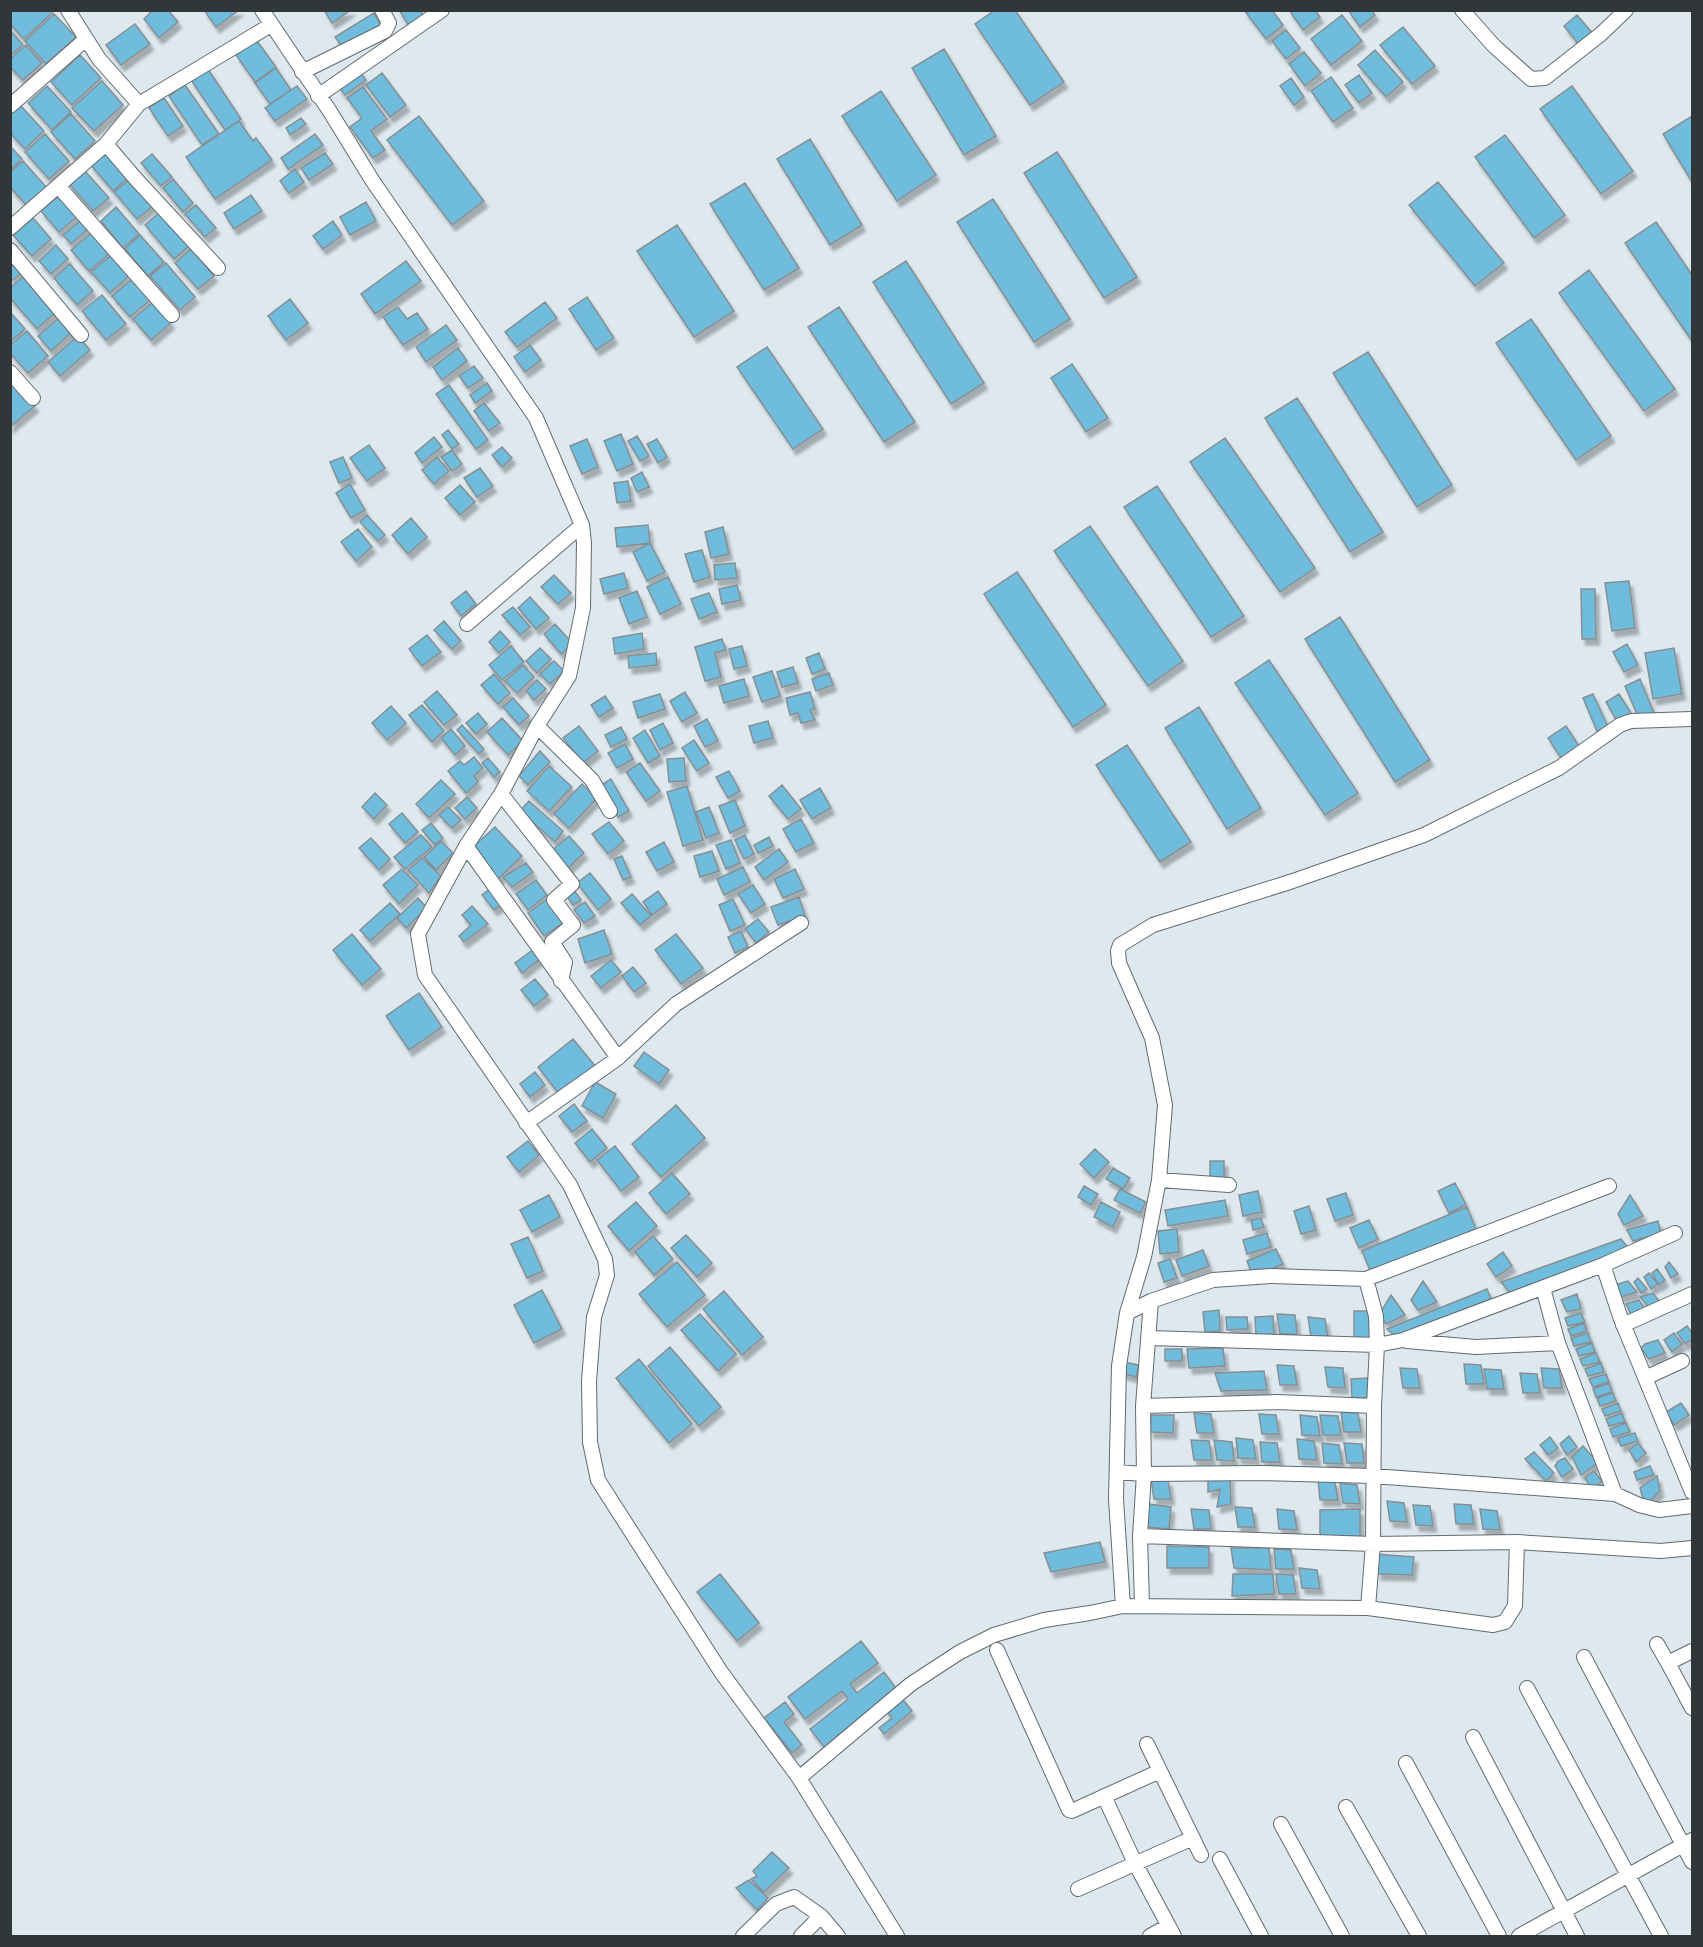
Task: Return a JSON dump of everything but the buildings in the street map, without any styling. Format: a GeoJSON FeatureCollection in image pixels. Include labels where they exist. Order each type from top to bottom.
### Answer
{"type":"FeatureCollection","features":[{"type":"Feature","properties":{"kind":"street"},"geometry":{"type":"LineString","coordinates":[[68,10],[99,59],[139,104]]}},
{"type":"Feature","properties":{"kind":"street"},"geometry":{"type":"LineString","coordinates":[[262,10],[372,180],[536,418],[582,525],[585,543],[583,608],[569,676],[537,726],[501,794],[465,846],[418,934],[425,975],[570,1185],[605,1259],[607,1275],[594,1317],[589,1381],[591,1442],[598,1480],[721,1672],[799,1778],[897,1936]]}},
{"type":"Feature","properties":{"kind":"street"},"geometry":{"type":"LineString","coordinates":[[302,72],[385,30],[389,23],[382,10]]}},
{"type":"Feature","properties":{"kind":"street"},"geometry":{"type":"LineString","coordinates":[[318,96],[442,10]]}},
{"type":"Feature","properties":{"kind":"street"},"geometry":{"type":"LineString","coordinates":[[1462,10],[1494,46],[1531,79],[1545,78],[1601,34],[1626,10]]}},
{"type":"Feature","properties":{"kind":"street"},"geometry":{"type":"LineString","coordinates":[[10,228],[106,144],[139,104],[271,25]]}},
{"type":"Feature","properties":{"kind":"street"},"geometry":{"type":"LineString","coordinates":[[10,106],[86,39]]}},
{"type":"Feature","properties":{"kind":"street"},"geometry":{"type":"LineString","coordinates":[[106,144],[218,268]]}},
{"type":"Feature","properties":{"kind":"street"},"geometry":{"type":"LineString","coordinates":[[59,187],[172,315]]}},
{"type":"Feature","properties":{"kind":"street"},"geometry":{"type":"LineString","coordinates":[[10,250],[81,336]]}},
{"type":"Feature","properties":{"kind":"street"},"geometry":{"type":"LineString","coordinates":[[10,372],[33,398]]}},
{"type":"Feature","properties":{"kind":"street"},"geometry":{"type":"LineString","coordinates":[[468,624],[582,525]]}},
{"type":"Feature","properties":{"kind":"street"},"geometry":{"type":"LineString","coordinates":[[1123,1606],[1116,1499],[1119,1366],[1128,1313],[1144,1257],[1159,1180],[1165,1105],[1152,1038],[1119,963],[1120,945],[1153,925],[1290,882],[1424,835],[1559,768],[1620,725],[1631,721],[1692,718]]}},
{"type":"Feature","properties":{"kind":"street"},"geometry":{"type":"LineString","coordinates":[[537,726],[592,780],[610,811]]}},
{"type":"Feature","properties":{"kind":"street"},"geometry":{"type":"LineString","coordinates":[[501,794],[572,884],[554,900],[573,925],[552,942],[565,962],[561,981]]}},
{"type":"Feature","properties":{"kind":"street"},"geometry":{"type":"LineString","coordinates":[[465,846],[618,1058]]}},
{"type":"Feature","properties":{"kind":"street"},"geometry":{"type":"LineString","coordinates":[[526,1123],[618,1058],[676,1004],[801,923]]}},
{"type":"Feature","properties":{"kind":"street"},"geometry":{"type":"LineString","coordinates":[[1159,1180],[1229,1185]]}},
{"type":"Feature","properties":{"kind":"street"},"geometry":{"type":"LineString","coordinates":[[1128,1313],[1151,1301],[1213,1280],[1270,1276],[1366,1279],[1609,1186]]}},
{"type":"Feature","properties":{"kind":"street"},"geometry":{"type":"LineString","coordinates":[[1149,1338],[1377,1345],[1403,1340],[1603,1265],[1676,1233]]}},
{"type":"Feature","properties":{"kind":"street"},"geometry":{"type":"LineString","coordinates":[[1603,1265],[1623,1325],[1692,1492]]}},
{"type":"Feature","properties":{"kind":"street"},"geometry":{"type":"LineString","coordinates":[[1366,1279],[1376,1316],[1377,1345],[1373,1544],[1368,1608]]}},
{"type":"Feature","properties":{"kind":"street"},"geometry":{"type":"LineString","coordinates":[[1543,1288],[1558,1343],[1615,1494]]}},
{"type":"Feature","properties":{"kind":"street"},"geometry":{"type":"LineString","coordinates":[[1623,1325],[1692,1294]]}},
{"type":"Feature","properties":{"kind":"street"},"geometry":{"type":"LineString","coordinates":[[1142,1605],[1140,1536],[1144,1474],[1143,1406],[1151,1301]]}},
{"type":"Feature","properties":{"kind":"street"},"geometry":{"type":"LineString","coordinates":[[1403,1340],[1476,1347],[1558,1343]]}},
{"type":"Feature","properties":{"kind":"street"},"geometry":{"type":"LineString","coordinates":[[1645,1378],[1682,1361]]}},
{"type":"Feature","properties":{"kind":"street"},"geometry":{"type":"LineString","coordinates":[[1143,1406],[1277,1402],[1374,1406]]}},
{"type":"Feature","properties":{"kind":"street"},"geometry":{"type":"LineString","coordinates":[[1117,1472],[1373,1476],[1615,1494],[1639,1505],[1659,1510],[1692,1506]]}},
{"type":"Feature","properties":{"kind":"street"},"geometry":{"type":"LineString","coordinates":[[1140,1536],[1373,1544],[1516,1542],[1661,1551],[1692,1548]]}},
{"type":"Feature","properties":{"kind":"street"},"geometry":{"type":"LineString","coordinates":[[799,1778],[911,1684],[960,1652],[994,1635],[1044,1620],[1090,1614],[1123,1606],[1142,1605],[1368,1608],[1493,1624],[1505,1622],[1515,1606],[1516,1542]]}},
{"type":"Feature","properties":{"kind":"street"},"geometry":{"type":"LineString","coordinates":[[1657,1644],[1692,1708]]}},
{"type":"Feature","properties":{"kind":"street"},"geometry":{"type":"LineString","coordinates":[[997,1650],[1066,1808],[1072,1811],[1160,1771]]}},
{"type":"Feature","properties":{"kind":"street"},"geometry":{"type":"LineString","coordinates":[[1668,1664],[1692,1651]]}},
{"type":"Feature","properties":{"kind":"street"},"geometry":{"type":"LineString","coordinates":[[1584,1657],[1688,1842],[1692,1862]]}},
{"type":"Feature","properties":{"kind":"street"},"geometry":{"type":"LineString","coordinates":[[1527,1688],[1661,1936]]}},
{"type":"Feature","properties":{"kind":"street"},"geometry":{"type":"LineString","coordinates":[[1473,1737],[1577,1936]]}},
{"type":"Feature","properties":{"kind":"street"},"geometry":{"type":"LineString","coordinates":[[1147,1744],[1201,1855]]}},
{"type":"Feature","properties":{"kind":"street"},"geometry":{"type":"LineString","coordinates":[[1406,1763],[1500,1936]]}},
{"type":"Feature","properties":{"kind":"street"},"geometry":{"type":"LineString","coordinates":[[1104,1796],[1135,1863],[1171,1931],[1150,1936]]}},
{"type":"Feature","properties":{"kind":"street"},"geometry":{"type":"LineString","coordinates":[[1346,1807],[1419,1936]]}},
{"type":"Feature","properties":{"kind":"street"},"geometry":{"type":"LineString","coordinates":[[1281,1824],[1342,1936]]}},
{"type":"Feature","properties":{"kind":"street"},"geometry":{"type":"LineString","coordinates":[[1078,1889],[1193,1838]]}},
{"type":"Feature","properties":{"kind":"street"},"geometry":{"type":"LineString","coordinates":[[1519,1936],[1688,1842]]}},
{"type":"Feature","properties":{"kind":"street"},"geometry":{"type":"LineString","coordinates":[[1220,1859],[1261,1936]]}},
{"type":"Feature","properties":{"kind":"street"},"geometry":{"type":"LineString","coordinates":[[743,1936],[776,1904],[794,1897],[821,1916],[838,1936]]}},
{"type":"Feature","properties":{"kind":"street"},"geometry":{"type":"LineString","coordinates":[[801,1936],[821,1916]]}}]}
